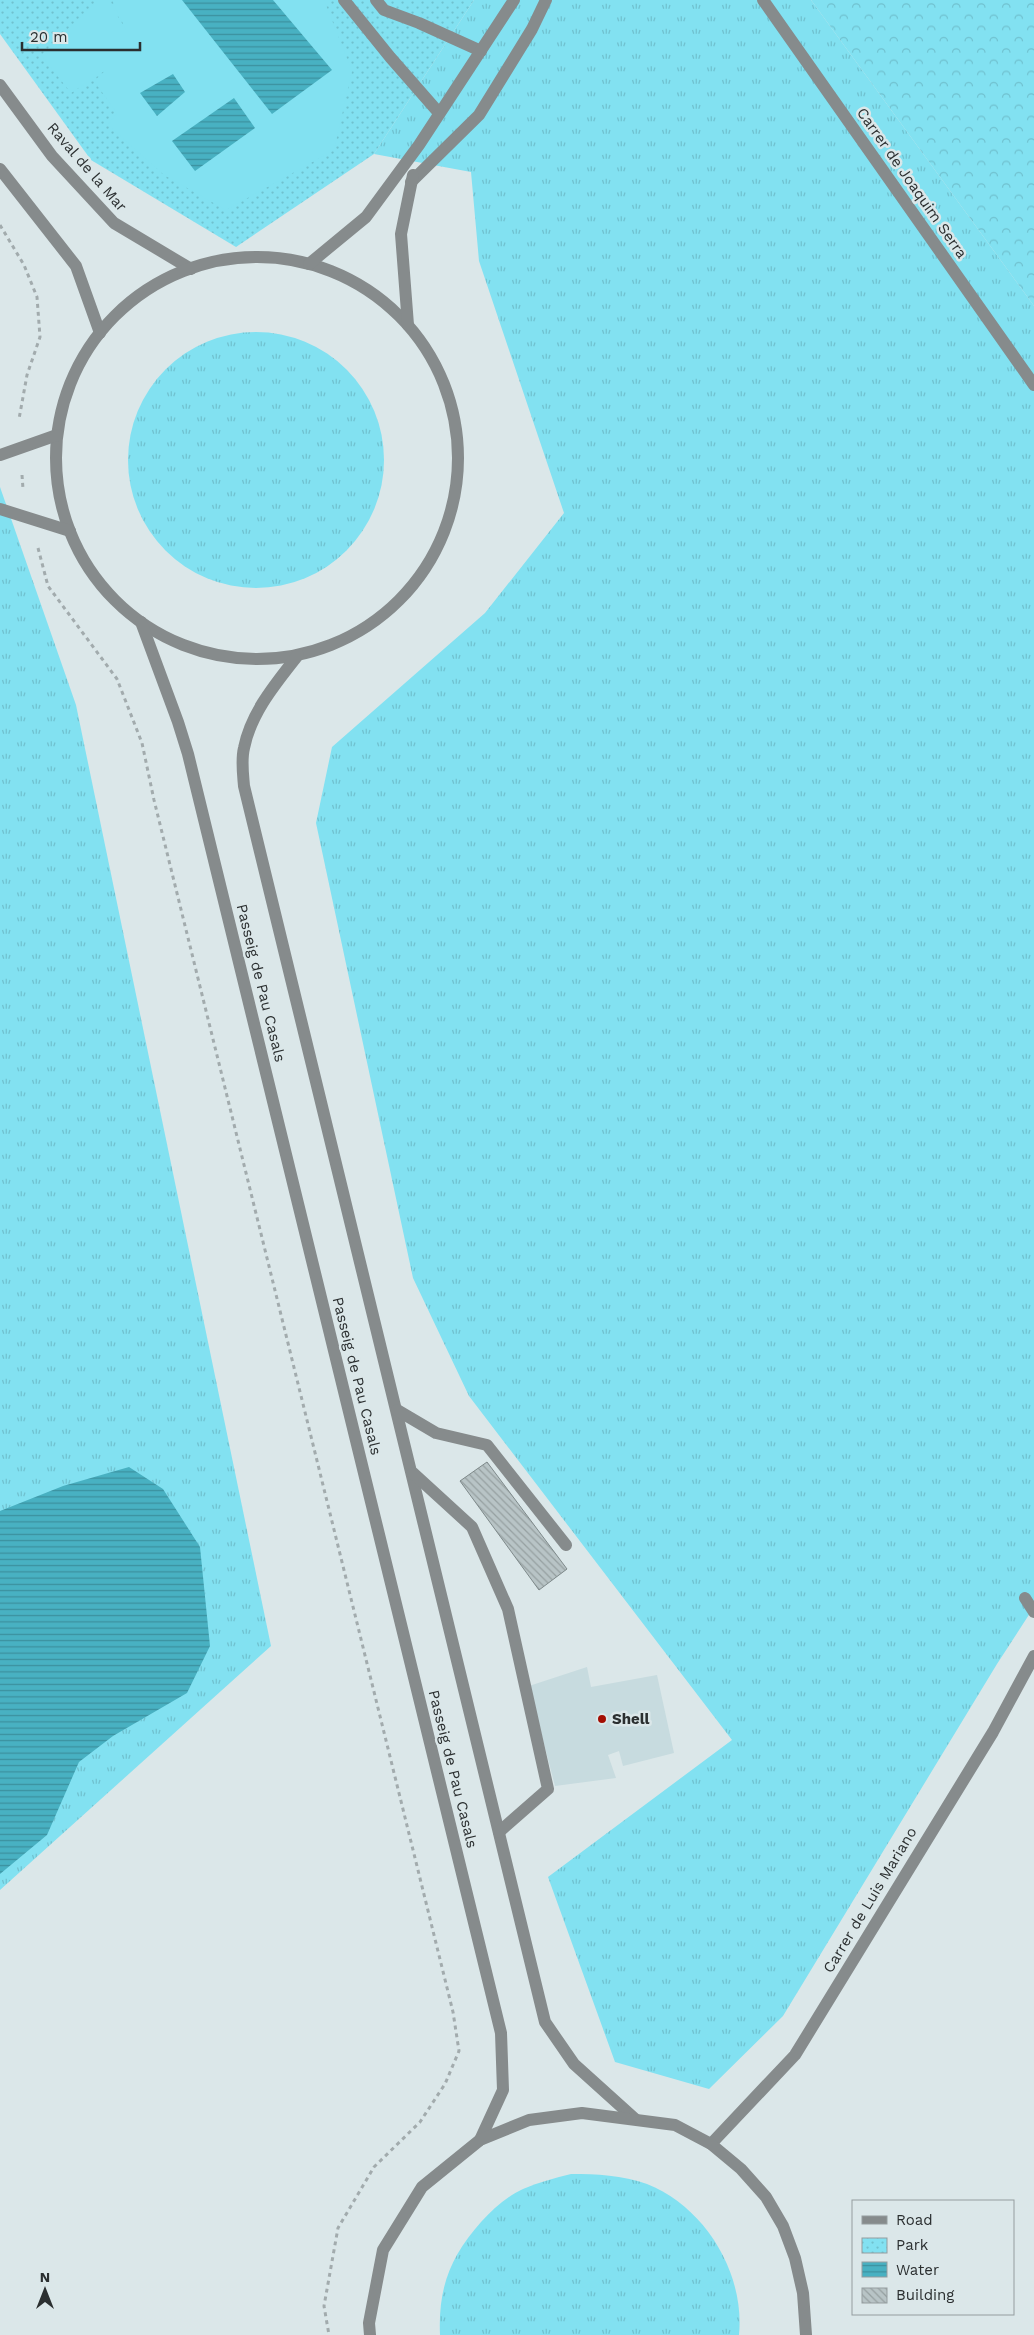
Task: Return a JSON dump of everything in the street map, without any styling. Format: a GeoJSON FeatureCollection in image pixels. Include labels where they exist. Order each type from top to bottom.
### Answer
{"type":"FeatureCollection","features":[{"type":"Feature","properties":{"kind":"street"},"geometry":{"type":"LineString","coordinates":[[344,0],[390,57],[440,113]]}},
{"type":"Feature","properties":{"kind":"street"},"geometry":{"type":"LineString","coordinates":[[376,0],[384,10],[419,23],[481,51]]}},
{"type":"Feature","properties":{"kind":"street"},"geometry":{"type":"LineString","coordinates":[[309,264],[366,217],[419,146],[514,0]]}},
{"type":"Feature","properties":{"kind":"street"},"geometry":{"type":"LineString","coordinates":[[412,182],[479,115],[532,29],[546,0]]}},
{"type":"Feature","properties":{"kind":"street","name":"Carrer de Joaquim Serra"},"geometry":{"type":"LineString","coordinates":[[763,0],[1034,385]]}},
{"type":"Feature","properties":{"kind":"street","name":"Raval de la Mar"},"geometry":{"type":"LineString","coordinates":[[0,85],[52,156],[114,223],[191,269]]}},
{"type":"Feature","properties":{"kind":"street"},"geometry":{"type":"LineString","coordinates":[[408,326],[401,234],[419,146]]}},
{"type":"Feature","properties":{"kind":"street"},"geometry":{"type":"LineString","coordinates":[[0,169],[76,266],[100,333]]}},
{"type":"Feature","properties":{"kind":"street"},"geometry":{"type":"LineString","coordinates":[[250,258],[279,259],[309,264],[337,274],[363,288],[386,305],[408,326],[425,348],[438,372],[449,398],[456,425],[458,453],[457,481],[446,526],[431,559],[415,583],[396,604],[351,636],[298,655],[243,658],[216,654],[190,647],[165,636],[141,622],[118,604],[82,558],[62,507],[57,483],[57,435],[62,407],[84,356],[100,333],[119,312],[141,294],[165,280],[191,269],[220,261],[250,258]]}},
{"type":"Feature","properties":{"kind":"street"},"geometry":{"type":"LineString","coordinates":[[0,455],[57,435]]}},
{"type":"Feature","properties":{"kind":"street"},"geometry":{"type":"LineString","coordinates":[[0,509],[70,531]]}},
{"type":"Feature","properties":{"kind":"street","name":"Passeig de Pau Casals"},"geometry":{"type":"LineString","coordinates":[[141,622],[188,754],[501,2033],[503,2090],[480,2140]]}},
{"type":"Feature","properties":{"kind":"street","name":"Passeig de Pau Casals"},"geometry":{"type":"LineString","coordinates":[[298,655],[273,687],[258,710],[249,730],[244,748],[244,786],[545,2022],[574,2064],[635,2119]]}},
{"type":"Feature","properties":{"kind":"street"},"geometry":{"type":"LineString","coordinates":[[397,1410],[436,1434],[487,1445],[566,1545]]}},
{"type":"Feature","properties":{"kind":"street"},"geometry":{"type":"LineString","coordinates":[[412,1473],[472,1527],[508,1609],[548,1789],[499,1832]]}},
{"type":"Feature","properties":{"kind":"street"},"geometry":{"type":"LineString","coordinates":[[1025,1598],[1034,1612]]}},
{"type":"Feature","properties":{"kind":"street","name":"Carrer de Luis Mariano"},"geometry":{"type":"LineString","coordinates":[[711,2144],[796,2055],[993,1732],[1034,1656]]}},
{"type":"Feature","properties":{"kind":"street"},"geometry":{"type":"LineString","coordinates":[[370,2335],[369,2323],[383,2250],[422,2187],[480,2140],[529,2120],[582,2113],[675,2125],[711,2144],[741,2169],[766,2197],[783,2226],[796,2258],[803,2293],[806,2335]]}},
{"type":"Feature","properties":{"kind":"path"},"geometry":{"type":"LineString","coordinates":[[0,225],[24,265],[37,297],[40,337],[19,412],[19,448],[23,489],[30,518],[48,586],[117,679],[142,743],[154,800],[453,2012],[459,2051],[445,2084],[420,2122],[374,2166],[338,2228],[324,2306],[329,2335]]}},
{"type":"Feature","properties":{"kind":"shaded area","name":"Shell"},"geometry":{"type":"Polygon","coordinates":[[[587,1667],[591,1687],[657,1675],[674,1753],[623,1766],[619,1751],[608,1755],[616,1778],[555,1786],[529,1686],[587,1667]]]}},
{"type":"Feature","properties":{"kind":"green space"},"geometry":{"type":"Polygon","coordinates":[[[0,0],[474,0],[374,154],[236,247],[91,160],[0,34],[0,0]]]}},
{"type":"Feature","properties":{"kind":"green space"},"geometry":{"type":"Polygon","coordinates":[[[98,0],[108,0],[126,30],[112,0],[324,0],[352,71],[334,150],[226,210],[164,175],[108,125],[117,113],[94,81],[106,70],[71,93],[41,55],[98,0]]]}},
{"type":"Feature","properties":{"kind":"green space"},"geometry":{"type":"Polygon","coordinates":[[[474,0],[811,0],[1034,306],[1034,1607],[997,1664],[783,2016],[709,2089],[615,2062],[548,1877],[732,1740],[469,1396],[413,1278],[316,823],[332,747],[485,613],[564,513],[479,261],[471,172],[374,154],[474,0]]]}},
{"type":"Feature","properties":{"kind":"green space"},"geometry":{"type":"Polygon","coordinates":[[[811,0],[1034,0],[1034,306],[811,0]]]}},
{"type":"Feature","properties":{"kind":"green space"},"geometry":{"type":"Polygon","coordinates":[[[243,332],[269,332],[305,341],[327,353],[347,369],[363,389],[375,411],[382,435],[384,460],[382,485],[375,509],[363,531],[347,551],[327,567],[305,579],[269,588],[243,588],[219,583],[195,573],[174,559],[157,542],[143,521],[133,497],[128,473],[128,447],[133,423],[143,399],[157,378],[174,361],[195,347],[219,337],[243,332]]]}},
{"type":"Feature","properties":{"kind":"green space"},"geometry":{"type":"Polygon","coordinates":[[[0,487],[76,705],[271,1646],[0,1890],[0,487]]]}},
{"type":"Feature","properties":{"kind":"green space"},"geometry":{"type":"Polygon","coordinates":[[[571,2174],[590,2174],[638,2181],[668,2195],[687,2209],[717,2245],[728,2266],[735,2288],[739,2312],[739,2335],[440,2335],[441,2302],[448,2274],[470,2235],[490,2212],[511,2196],[535,2184],[571,2174]]]}},
{"type":"Feature","properties":{"kind":"water"},"geometry":{"type":"Polygon","coordinates":[[[182,0],[273,0],[332,70],[272,114],[182,0]]]}},
{"type":"Feature","properties":{"kind":"water"},"geometry":{"type":"Polygon","coordinates":[[[173,74],[185,92],[157,116],[140,93],[173,74]]]}},
{"type":"Feature","properties":{"kind":"water"},"geometry":{"type":"Polygon","coordinates":[[[234,98],[255,128],[195,171],[172,141],[234,98]]]}},
{"type":"Feature","properties":{"kind":"water"},"geometry":{"type":"Polygon","coordinates":[[[129,1467],[163,1489],[200,1547],[210,1646],[187,1693],[113,1736],[79,1762],[47,1835],[0,1874],[0,1511],[63,1486],[129,1467]]]}},
{"type":"Feature","properties":{"kind":"building"},"geometry":{"type":"Polygon","coordinates":[[[487,1462],[567,1569],[539,1590],[460,1481],[487,1462]]]}},
{"type":"Feature","properties":{"kind":"place","name":"Shell"},"geometry":{"type":"Point","coordinates":[602,1719]}}]}
